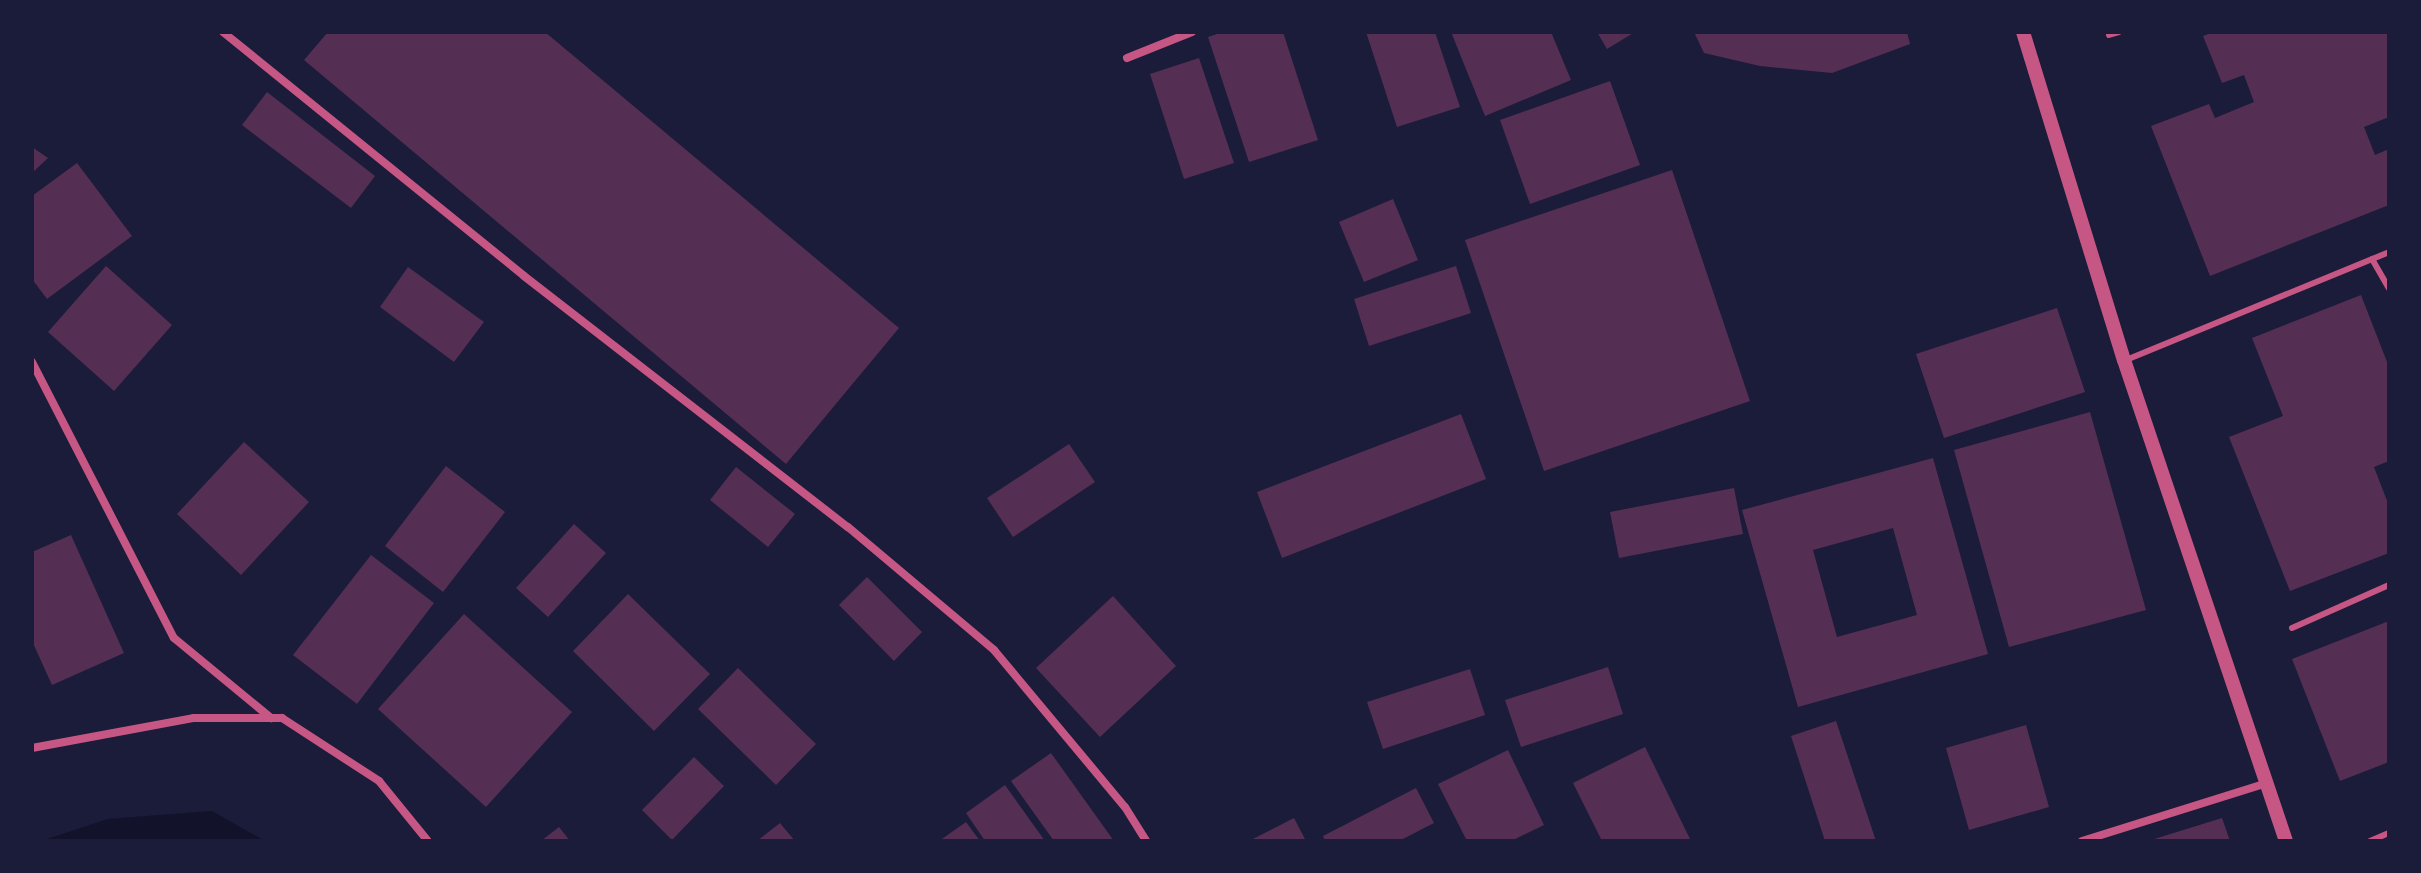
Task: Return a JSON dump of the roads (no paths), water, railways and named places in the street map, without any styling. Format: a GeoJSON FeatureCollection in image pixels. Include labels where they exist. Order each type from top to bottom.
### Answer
{"type":"FeatureCollection","features":[{"type":"Feature","properties":{"kind":"street"},"geometry":{"type":"LineString","coordinates":[[223,32],[524,276],[848,527],[994,650],[1125,807],[1146,841]]}},
{"type":"Feature","properties":{"kind":"street"},"geometry":{"type":"LineString","coordinates":[[1127,58],[1192,32]]}},
{"type":"Feature","properties":{"kind":"street"},"geometry":{"type":"LineString","coordinates":[[2028,34],[2124,360],[2286,841]]}},
{"type":"Feature","properties":{"kind":"street"},"geometry":{"type":"LineString","coordinates":[[32,362],[174,638],[272,718]]}},
{"type":"Feature","properties":{"kind":"street"},"geometry":{"type":"LineString","coordinates":[[32,748],[194,718],[282,718],[379,781],[428,841]]}},
{"type":"Feature","properties":{"kind":"street"},"geometry":{"type":"LineString","coordinates":[[2082,841],[2268,783]]}},
{"type":"Feature","properties":{"kind":"lane"},"geometry":{"type":"LineString","coordinates":[[2109,35],[2119,32]]}},
{"type":"Feature","properties":{"kind":"lane"},"geometry":{"type":"LineString","coordinates":[[2124,360],[2389,252]]}},
{"type":"Feature","properties":{"kind":"lane"},"geometry":{"type":"LineString","coordinates":[[2372,259],[2389,289]]}},
{"type":"Feature","properties":{"kind":"lane"},"geometry":{"type":"LineString","coordinates":[[2292,628],[2389,585]]}},
{"type":"Feature","properties":{"kind":"lane"},"geometry":{"type":"LineString","coordinates":[[2370,841],[2389,833]]}}]}
